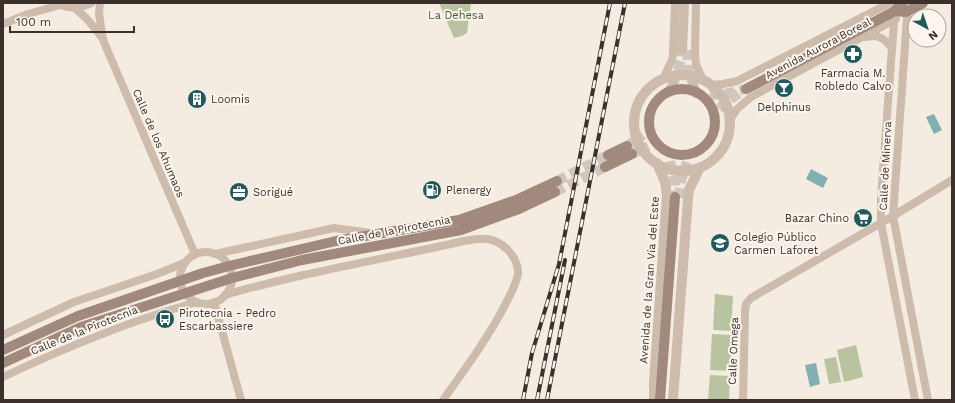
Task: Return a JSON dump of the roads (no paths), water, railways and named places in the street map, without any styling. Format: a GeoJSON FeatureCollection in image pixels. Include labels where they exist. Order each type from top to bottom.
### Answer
{"type":"FeatureCollection","features":[{"type":"Feature","properties":{"kind":"main road"},"geometry":{"type":"LineString","coordinates":[[746,88],[894,9],[923,3]]}},
{"type":"Feature","properties":{"kind":"main road"},"geometry":{"type":"LineString","coordinates":[[648,146],[662,147],[689,157],[700,149],[709,139],[713,131],[714,120],[710,106],[702,89],[671,88],[654,106],[650,116],[652,136],[662,147],[670,161]]}},
{"type":"Feature","properties":{"kind":"main road"},"geometry":{"type":"LineString","coordinates":[[714,120],[719,110]]}},
{"type":"Feature","properties":{"kind":"main road"},"geometry":{"type":"LineString","coordinates":[[643,135],[650,126]]}},
{"type":"Feature","properties":{"kind":"main road"},"geometry":{"type":"LineString","coordinates":[[605,167],[629,150],[608,155]]}},
{"type":"Feature","properties":{"kind":"main road","name":"Calle de la Pirotecnia"},"geometry":{"type":"LineString","coordinates":[[3,350],[78,316],[229,266],[374,234],[459,220],[516,200],[557,181]]}},
{"type":"Feature","properties":{"kind":"main road","name":"Calle de la Pirotecnia"},"geometry":{"type":"LineString","coordinates":[[3,363],[81,327],[232,278],[302,260],[461,230],[519,209],[555,192]]}},
{"type":"Feature","properties":{"kind":"main road","name":"Avenida de la Gran Vía del Este"},"geometry":{"type":"LineString","coordinates":[[660,400],[677,198],[666,400]]}},
{"type":"Feature","properties":{"kind":"street"},"geometry":{"type":"LineString","coordinates":[[3,24],[58,4],[75,8],[91,3]]}},
{"type":"Feature","properties":{"kind":"street","name":"Calle de los Ahumaos"},"geometry":{"type":"LineString","coordinates":[[100,3],[99,14],[103,40]]}},
{"type":"Feature","properties":{"kind":"street"},"geometry":{"type":"LineString","coordinates":[[662,79],[672,60],[675,3]]}},
{"type":"Feature","properties":{"kind":"street"},"geometry":{"type":"LineString","coordinates":[[684,3],[684,49],[688,3]]}},
{"type":"Feature","properties":{"kind":"street"},"geometry":{"type":"LineString","coordinates":[[696,3],[695,54],[702,89]]}},
{"type":"Feature","properties":{"kind":"street","name":"Calle de Minerva"},"geometry":{"type":"LineString","coordinates":[[905,6],[893,216],[928,400]]}},
{"type":"Feature","properties":{"kind":"street","name":"Calle de los Ahumaos"},"geometry":{"type":"LineString","coordinates":[[75,8],[88,20],[103,40],[195,254]]}},
{"type":"Feature","properties":{"kind":"street","name":"Avenida Aurora Boreal"},"geometry":{"type":"LineString","coordinates":[[702,89],[737,81],[894,9]]}},
{"type":"Feature","properties":{"kind":"street","name":"Avenida Aurora Boreal"},"geometry":{"type":"LineString","coordinates":[[730,121],[737,109],[751,97],[858,40],[894,9]]}},
{"type":"Feature","properties":{"kind":"street","name":"Calle de Minerva"},"geometry":{"type":"LineString","coordinates":[[894,9],[881,203],[881,223],[915,400]]}},
{"type":"Feature","properties":{"kind":"street"},"geometry":{"type":"LineString","coordinates":[[858,40],[872,36],[881,37],[886,40],[892,48]]}},
{"type":"Feature","properties":{"kind":"street"},"geometry":{"type":"LineString","coordinates":[[675,75],[686,75],[702,89],[719,92],[728,111],[730,121],[728,133],[721,150],[713,159],[700,167],[688,170],[666,168],[657,164],[647,156],[637,140],[634,128],[634,117],[637,105],[645,92],[654,83],[675,75]]}},
{"type":"Feature","properties":{"kind":"street","name":"Avenida de la Gran Vía del Este"},"geometry":{"type":"LineString","coordinates":[[654,400],[667,195],[665,182],[657,164]]}},
{"type":"Feature","properties":{"kind":"street"},"geometry":{"type":"LineString","coordinates":[[673,400],[688,198],[689,190],[700,167]]}},
{"type":"Feature","properties":{"kind":"street","name":"Calle Omega"},"geometry":{"type":"LineString","coordinates":[[743,400],[745,312],[746,304],[751,298],[952,180]]}},
{"type":"Feature","properties":{"kind":"street","name":"Calle de la Pirotecnia"},"geometry":{"type":"LineString","coordinates":[[195,254],[205,252],[215,254],[334,228],[374,234]]}},
{"type":"Feature","properties":{"kind":"street"},"geometry":{"type":"LineString","coordinates":[[241,400],[214,302],[225,295],[252,287],[341,266],[464,241],[482,238],[493,239],[509,251],[515,260],[518,272],[515,286],[495,324],[443,400]]}},
{"type":"Feature","properties":{"kind":"street"},"geometry":{"type":"LineString","coordinates":[[3,335],[74,302],[157,274],[184,263],[195,254]]}},
{"type":"Feature","properties":{"kind":"street"},"geometry":{"type":"LineString","coordinates":[[215,254],[223,258],[229,266],[232,278],[230,287],[225,295]]}},
{"type":"Feature","properties":{"kind":"street"},"geometry":{"type":"LineString","coordinates":[[184,263],[180,281],[182,288],[190,299],[197,302]]}},
{"type":"Feature","properties":{"kind":"street","name":"Calle de la Pirotecnia"},"geometry":{"type":"LineString","coordinates":[[3,377],[85,340],[168,310],[197,302],[206,304],[214,302]]}},
{"type":"Feature","properties":{"kind":"water"},"geometry":{"type":"Polygon","coordinates":[[[934,114],[942,130],[934,134],[926,117],[934,114]]]}},
{"type":"Feature","properties":{"kind":"water"},"geometry":{"type":"Polygon","coordinates":[[[811,169],[828,178],[823,188],[806,179],[811,169]]]}},
{"type":"Feature","properties":{"kind":"water"},"geometry":{"type":"Polygon","coordinates":[[[816,363],[820,384],[810,387],[805,365],[816,363]]]}},
{"type":"Feature","properties":{"kind":"tunnel"},"geometry":{"type":"LineString","coordinates":[[673,85],[681,61],[682,49]]}},
{"type":"Feature","properties":{"kind":"tunnel"},"geometry":{"type":"LineString","coordinates":[[687,50],[688,68],[693,85]]}},
{"type":"Feature","properties":{"kind":"tunnel"},"geometry":{"type":"LineString","coordinates":[[710,95],[746,89]]}},
{"type":"Feature","properties":{"kind":"tunnel"},"geometry":{"type":"LineString","coordinates":[[719,109],[739,93]]}},
{"type":"Feature","properties":{"kind":"tunnel"},"geometry":{"type":"LineString","coordinates":[[627,146],[643,135]]}},
{"type":"Feature","properties":{"kind":"tunnel"},"geometry":{"type":"LineString","coordinates":[[632,154],[648,146]]}},
{"type":"Feature","properties":{"kind":"tunnel"},"geometry":{"type":"LineString","coordinates":[[557,181],[608,155]]}},
{"type":"Feature","properties":{"kind":"tunnel"},"geometry":{"type":"LineString","coordinates":[[670,161],[675,183],[675,194]]}},
{"type":"Feature","properties":{"kind":"tunnel"},"geometry":{"type":"LineString","coordinates":[[679,198],[681,181],[687,162]]}},
{"type":"Feature","properties":{"kind":"tunnel"},"geometry":{"type":"LineString","coordinates":[[555,192],[605,167]]}},
{"type":"Feature","properties":{"kind":"railway"},"geometry":{"type":"LineString","coordinates":[[523,400],[532,353],[559,264],[610,3]]}},
{"type":"Feature","properties":{"kind":"railway"},"geometry":{"type":"LineString","coordinates":[[547,400],[625,3]]}},
{"type":"Feature","properties":{"kind":"railway"},"geometry":{"type":"LineString","coordinates":[[537,400],[565,260]]}},
{"type":"Feature","properties":{"kind":"place","name":"Farmacia M. Robledo Calvo"},"geometry":{"type":"Point","coordinates":[853,54]}},
{"type":"Feature","properties":{"kind":"place","name":"Delphinus"},"geometry":{"type":"Point","coordinates":[784,88]}},
{"type":"Feature","properties":{"kind":"place","name":"Loomis"},"geometry":{"type":"Point","coordinates":[197,99]}},
{"type":"Feature","properties":{"kind":"place","name":"Plenergy"},"geometry":{"type":"Point","coordinates":[432,190]}},
{"type":"Feature","properties":{"kind":"place","name":"Sorigué"},"geometry":{"type":"Point","coordinates":[239,192]}},
{"type":"Feature","properties":{"kind":"place","name":"Bazar Chino"},"geometry":{"type":"Point","coordinates":[863,218]}},
{"type":"Feature","properties":{"kind":"place","name":"Colegio Público Carmen Laforet"},"geometry":{"type":"Point","coordinates":[720,243]}},
{"type":"Feature","properties":{"kind":"place","name":"Pirotecnia - Pedro Escarbassiere"},"geometry":{"type":"Point","coordinates":[165,319]}},
{"type":"Feature","properties":{"kind":"park label","name":"La Dehesa"},"geometry":{"type":"Point","coordinates":[456,15]}}]}
